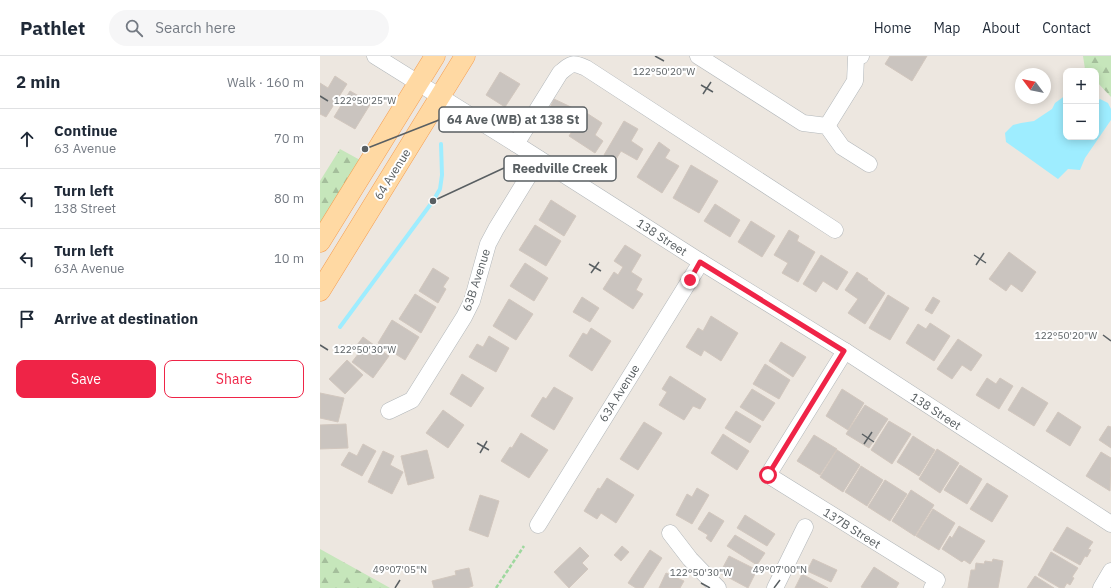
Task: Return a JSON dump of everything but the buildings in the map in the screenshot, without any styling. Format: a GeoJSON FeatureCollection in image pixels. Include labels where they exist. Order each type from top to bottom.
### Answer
{"type":"FeatureCollection","features":[{"type":"Feature","properties":{"kind":"main road"},"geometry":{"type":"LineString","coordinates":[[320,242],[435,56]]}},
{"type":"Feature","properties":{"kind":"main road","name":"64 Avenue"},"geometry":{"type":"LineString","coordinates":[[320,291],[465,56]]}},
{"type":"Feature","properties":{"kind":"street","name":"138 Street"},"geometry":{"type":"LineString","coordinates":[[374,56],[440,96],[700,262],[844,351],[1111,524]]}},
{"type":"Feature","properties":{"kind":"street"},"geometry":{"type":"LineString","coordinates":[[698,56],[803,123],[827,126],[842,147],[869,164]]}},
{"type":"Feature","properties":{"kind":"street"},"geometry":{"type":"LineString","coordinates":[[827,126],[855,81],[856,57]]}},
{"type":"Feature","properties":{"kind":"street"},"geometry":{"type":"LineString","coordinates":[[516,144],[568,61],[586,68],[835,230]]}},
{"type":"Feature","properties":{"kind":"street","name":"63B Avenue"},"geometry":{"type":"LineString","coordinates":[[389,411],[412,400],[464,317],[473,296],[488,244],[540,159]]}},
{"type":"Feature","properties":{"kind":"street","name":"63A Avenue"},"geometry":{"type":"LineString","coordinates":[[538,525],[700,262]]}},
{"type":"Feature","properties":{"kind":"street","name":"137B Street"},"geometry":{"type":"LineString","coordinates":[[844,351],[768,475],[934,584]]}},
{"type":"Feature","properties":{"kind":"street"},"geometry":{"type":"LineString","coordinates":[[775,588],[805,527]]}},
{"type":"Feature","properties":{"kind":"street"},"geometry":{"type":"LineString","coordinates":[[670,533],[690,559],[718,588]]}},
{"type":"Feature","properties":{"kind":"street"},"geometry":{"type":"LineString","coordinates":[[1101,588],[1111,572]]}},
{"type":"Feature","properties":{"kind":"path"},"geometry":{"type":"LineString","coordinates":[[496,588],[524,546]]}},
{"type":"Feature","properties":{"kind":"green space"},"geometry":{"type":"Polygon","coordinates":[[[1083,56],[1111,56],[1111,97],[1099,84],[1099,68],[1085,68],[1083,56]]]}},
{"type":"Feature","properties":{"kind":"green space"},"geometry":{"type":"Polygon","coordinates":[[[340,149],[360,160],[320,224],[320,181],[340,149]]]}},
{"type":"Feature","properties":{"kind":"green space"},"geometry":{"type":"Polygon","coordinates":[[[320,549],[383,584],[390,588],[320,588],[320,549]]]}},
{"type":"Feature","properties":{"kind":"water"},"geometry":{"type":"Polygon","coordinates":[[[1063,97],[1063,140],[1097,140],[1085,158],[1080,170],[1068,169],[1058,179],[1006,142],[1005,133],[1013,125],[1034,121],[1052,109],[1055,103],[1063,97]]]}},
{"type":"Feature","properties":{"kind":"water"},"geometry":{"type":"Polygon","coordinates":[[[1100,99],[1108,103],[1111,109],[1111,120],[1099,138],[1100,99]]]}},
{"type":"Feature","properties":{"kind":"waterway"},"geometry":{"type":"LineString","coordinates":[[340,327],[433,201],[440,189],[442,175],[441,144]]}},
{"type":"Feature","properties":{"kind":"place","name":"64 Ave (WB) at 138 St"},"geometry":{"type":"Point","coordinates":[365,149]}},
{"type":"Feature","properties":{"kind":"place","name":"Reedville Creek"},"geometry":{"type":"Point","coordinates":[433,201]}},
{"type":"Feature","properties":{"kind":"route"},"geometry":{"type":"LineString","coordinates":[[690,280],[700,262],[844,351],[768,475]]}}]}
